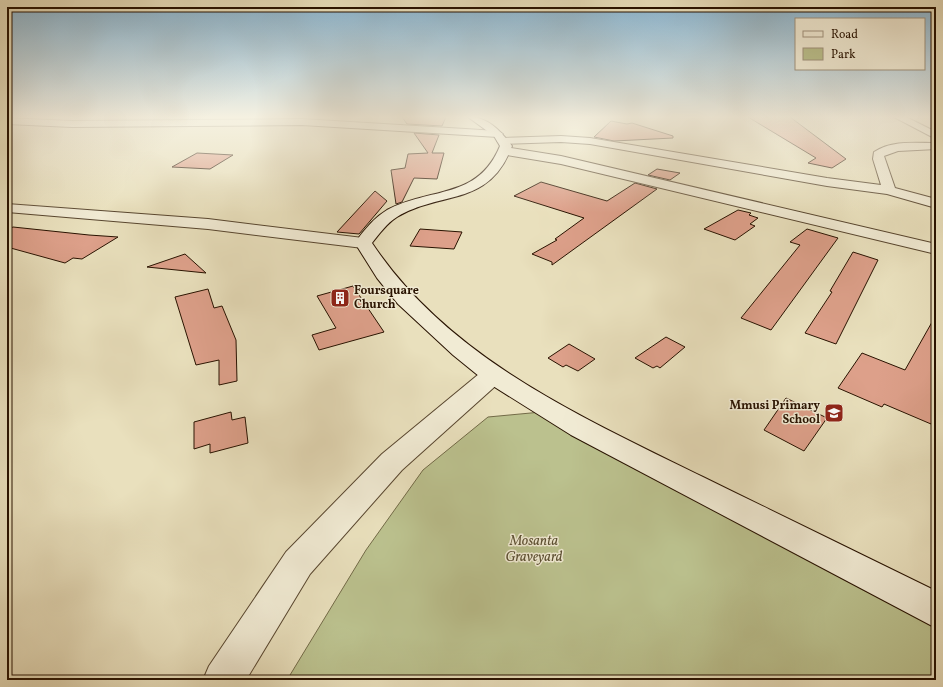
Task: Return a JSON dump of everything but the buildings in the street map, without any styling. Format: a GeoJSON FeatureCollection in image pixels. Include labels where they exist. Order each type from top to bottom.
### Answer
{"type":"FeatureCollection","features":[{"type":"Feature","properties":{"kind":"street"},"geometry":{"type":"LineString","coordinates":[[363,243],[392,214],[408,206],[455,192],[480,182],[498,164],[501,149]]}},
{"type":"Feature","properties":{"kind":"street"},"geometry":{"type":"LineString","coordinates":[[525,149],[561,160],[936,249]]}},
{"type":"Feature","properties":{"kind":"street"},"geometry":{"type":"LineString","coordinates":[[637,149],[819,180],[888,190],[936,204]]}},
{"type":"Feature","properties":{"kind":"street"},"geometry":{"type":"LineString","coordinates":[[888,190],[888,184],[878,156],[883,151],[891,149]]}},
{"type":"Feature","properties":{"kind":"street"},"geometry":{"type":"LineString","coordinates":[[7,208],[208,224],[363,243]]}},
{"type":"Feature","properties":{"kind":"street"},"geometry":{"type":"LineString","coordinates":[[363,243],[383,274],[405,300],[461,350],[493,375],[580,428],[936,610]]}},
{"type":"Feature","properties":{"kind":"street"},"geometry":{"type":"LineString","coordinates":[[223,680],[298,563],[392,462],[493,375]]}},
{"type":"Feature","properties":{"kind":"green space","name":"Mosanta Graveyard"},"geometry":{"type":"Polygon","coordinates":[[[552,411],[936,619],[936,680],[287,680],[366,550],[423,470],[488,417],[552,411]]]}},
{"type":"Feature","properties":{"kind":"place","name":"Foursquare Church"},"geometry":{"type":"Point","coordinates":[340,298]}},
{"type":"Feature","properties":{"kind":"place","name":"Mmusi Primary School"},"geometry":{"type":"Point","coordinates":[834,413]}}]}
